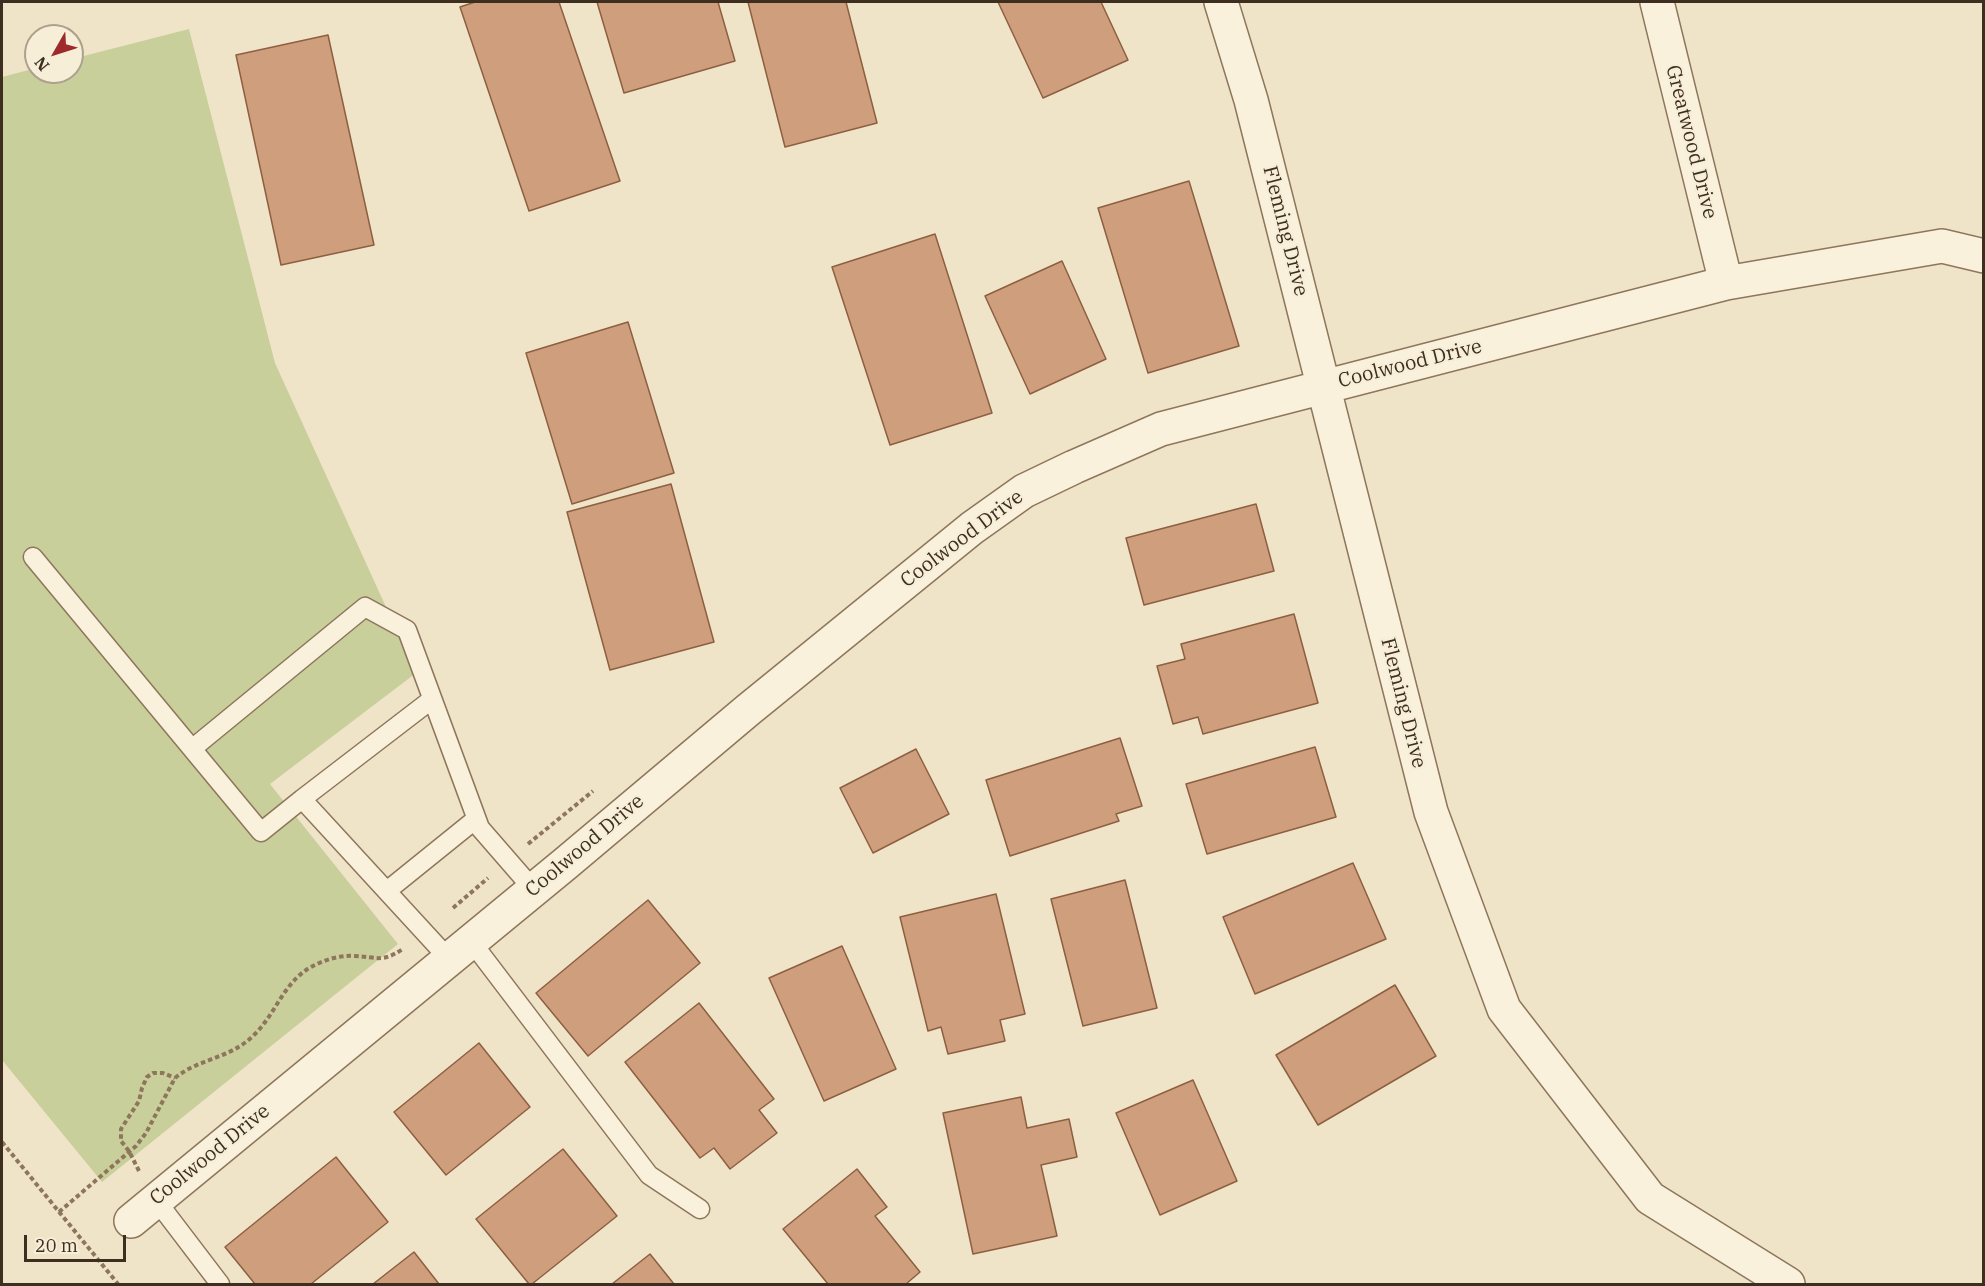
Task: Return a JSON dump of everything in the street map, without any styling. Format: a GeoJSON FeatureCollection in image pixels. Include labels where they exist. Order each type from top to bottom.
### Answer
{"type":"FeatureCollection","features":[{"type":"Feature","properties":{"kind":"street","name":"Fleming Drive"},"geometry":{"type":"LineString","coordinates":[[1221,2],[1251,100],[1431,812],[1504,1009],[1650,1198],[1788,1284]]}},
{"type":"Feature","properties":{"kind":"street","name":"Greatwood Drive"},"geometry":{"type":"LineString","coordinates":[[1657,2],[1726,284]]}},
{"type":"Feature","properties":{"kind":"street","name":"Coolwood Drive"},"geometry":{"type":"LineString","coordinates":[[131,1221],[748,710],[963,535],[1024,491],[1161,429],[1726,284],[1942,246],[1983,256]]}},
{"type":"Feature","properties":{"kind":"lane"},"geometry":{"type":"LineString","coordinates":[[33,557],[261,832],[431,700]]}},
{"type":"Feature","properties":{"kind":"lane"},"geometry":{"type":"LineString","coordinates":[[193,748],[365,608],[407,630],[480,828],[533,890]]}},
{"type":"Feature","properties":{"kind":"lane"},"geometry":{"type":"LineString","coordinates":[[302,799],[426,932],[460,950],[649,1175],[700,1209]]}},
{"type":"Feature","properties":{"kind":"lane"},"geometry":{"type":"LineString","coordinates":[[388,890],[476,819]]}},
{"type":"Feature","properties":{"kind":"lane"},"geometry":{"type":"LineString","coordinates":[[156,1200],[220,1284]]}},
{"type":"Feature","properties":{"kind":"path"},"geometry":{"type":"LineString","coordinates":[[58,1212],[129,1151],[146,1132],[175,1078],[182,1072],[235,1051],[270,1018],[293,980],[310,968],[332,958],[354,956],[380,959],[391,957],[426,932],[593,791]]}},
{"type":"Feature","properties":{"kind":"path"},"geometry":{"type":"LineString","coordinates":[[156,1200],[121,1141],[121,1129],[139,1101],[147,1077],[153,1073],[163,1072],[175,1078]]}},
{"type":"Feature","properties":{"kind":"path"},"geometry":{"type":"LineString","coordinates":[[2,1142],[118,1284]]}},
{"type":"Feature","properties":{"kind":"green space"},"geometry":{"type":"Polygon","coordinates":[[[189,29],[275,363],[416,673],[270,784],[398,944],[102,1182],[2,1060],[2,77],[24,71],[24,84],[84,84],[84,56],[189,29]]]}},
{"type":"Feature","properties":{"kind":"building"},"geometry":{"type":"Polygon","coordinates":[[[475,2],[559,2],[620,181],[529,211],[460,7],[475,2]]]}},
{"type":"Feature","properties":{"kind":"building"},"geometry":{"type":"Polygon","coordinates":[[[597,2],[718,2],[735,61],[624,93],[597,2]]]}},
{"type":"Feature","properties":{"kind":"building"},"geometry":{"type":"Polygon","coordinates":[[[748,2],[846,2],[877,123],[785,147],[748,2]]]}},
{"type":"Feature","properties":{"kind":"building"},"geometry":{"type":"Polygon","coordinates":[[[998,2],[1101,2],[1128,60],[1043,98],[998,2]]]}},
{"type":"Feature","properties":{"kind":"building"},"geometry":{"type":"Polygon","coordinates":[[[328,35],[374,245],[281,265],[236,55],[328,35]]]}},
{"type":"Feature","properties":{"kind":"building"},"geometry":{"type":"Polygon","coordinates":[[[1189,181],[1239,346],[1148,373],[1098,208],[1189,181]]]}},
{"type":"Feature","properties":{"kind":"building"},"geometry":{"type":"Polygon","coordinates":[[[935,234],[992,413],[890,445],[832,267],[935,234]]]}},
{"type":"Feature","properties":{"kind":"building"},"geometry":{"type":"Polygon","coordinates":[[[1062,261],[1106,359],[1030,394],[985,296],[1062,261]]]}},
{"type":"Feature","properties":{"kind":"building"},"geometry":{"type":"Polygon","coordinates":[[[628,322],[674,473],[572,504],[526,353],[628,322]]]}},
{"type":"Feature","properties":{"kind":"building"},"geometry":{"type":"Polygon","coordinates":[[[671,484],[714,642],[610,670],[567,512],[671,484]]]}},
{"type":"Feature","properties":{"kind":"building"},"geometry":{"type":"Polygon","coordinates":[[[1256,504],[1274,571],[1144,605],[1126,538],[1256,504]]]}},
{"type":"Feature","properties":{"kind":"building"},"geometry":{"type":"Polygon","coordinates":[[[1294,614],[1318,703],[1203,734],[1198,717],[1173,724],[1157,666],[1185,659],[1181,644],[1294,614]]]}},
{"type":"Feature","properties":{"kind":"building"},"geometry":{"type":"Polygon","coordinates":[[[1120,738],[1142,806],[1116,814],[1119,821],[1010,856],[986,780],[1120,738]]]}},
{"type":"Feature","properties":{"kind":"building"},"geometry":{"type":"Polygon","coordinates":[[[1315,747],[1336,817],[1207,854],[1186,784],[1315,747]]]}},
{"type":"Feature","properties":{"kind":"building"},"geometry":{"type":"Polygon","coordinates":[[[916,749],[949,814],[873,853],[840,788],[916,749]]]}},
{"type":"Feature","properties":{"kind":"building"},"geometry":{"type":"Polygon","coordinates":[[[1353,863],[1386,939],[1255,994],[1223,917],[1353,863]]]}},
{"type":"Feature","properties":{"kind":"building"},"geometry":{"type":"Polygon","coordinates":[[[1125,880],[1157,1008],[1083,1026],[1051,899],[1125,880]]]}},
{"type":"Feature","properties":{"kind":"building"},"geometry":{"type":"Polygon","coordinates":[[[996,894],[1025,1014],[1000,1020],[1005,1041],[948,1054],[941,1027],[928,1031],[900,917],[996,894]]]}},
{"type":"Feature","properties":{"kind":"building"},"geometry":{"type":"Polygon","coordinates":[[[648,900],[700,963],[588,1056],[536,993],[648,900]]]}},
{"type":"Feature","properties":{"kind":"building"},"geometry":{"type":"Polygon","coordinates":[[[842,946],[896,1069],[824,1101],[769,978],[842,946]]]}},
{"type":"Feature","properties":{"kind":"building"},"geometry":{"type":"Polygon","coordinates":[[[1395,985],[1436,1056],[1318,1125],[1276,1055],[1395,985]]]}},
{"type":"Feature","properties":{"kind":"building"},"geometry":{"type":"Polygon","coordinates":[[[699,1003],[774,1099],[759,1110],[777,1133],[730,1169],[714,1148],[700,1158],[625,1062],[699,1003]]]}},
{"type":"Feature","properties":{"kind":"building"},"geometry":{"type":"Polygon","coordinates":[[[479,1043],[530,1107],[446,1175],[394,1112],[479,1043]]]}},
{"type":"Feature","properties":{"kind":"building"},"geometry":{"type":"Polygon","coordinates":[[[1193,1080],[1237,1181],[1160,1215],[1116,1113],[1193,1080]]]}},
{"type":"Feature","properties":{"kind":"building"},"geometry":{"type":"Polygon","coordinates":[[[1021,1097],[1027,1128],[1069,1119],[1077,1157],[1041,1165],[1057,1236],[973,1254],[943,1113],[1021,1097]]]}},
{"type":"Feature","properties":{"kind":"building"},"geometry":{"type":"Polygon","coordinates":[[[563,1149],[617,1216],[532,1284],[529,1284],[476,1219],[563,1149]]]}},
{"type":"Feature","properties":{"kind":"building"},"geometry":{"type":"Polygon","coordinates":[[[336,1157],[388,1222],[311,1284],[255,1284],[225,1247],[336,1157]]]}},
{"type":"Feature","properties":{"kind":"building"},"geometry":{"type":"Polygon","coordinates":[[[857,1169],[887,1207],[875,1216],[920,1272],[906,1284],[828,1284],[783,1229],[857,1169]]]}},
{"type":"Feature","properties":{"kind":"building"},"geometry":{"type":"Polygon","coordinates":[[[414,1252],[439,1284],[373,1284],[414,1252]]]}},
{"type":"Feature","properties":{"kind":"building"},"geometry":{"type":"Polygon","coordinates":[[[650,1254],[674,1284],[612,1284],[650,1254]]]}}]}
